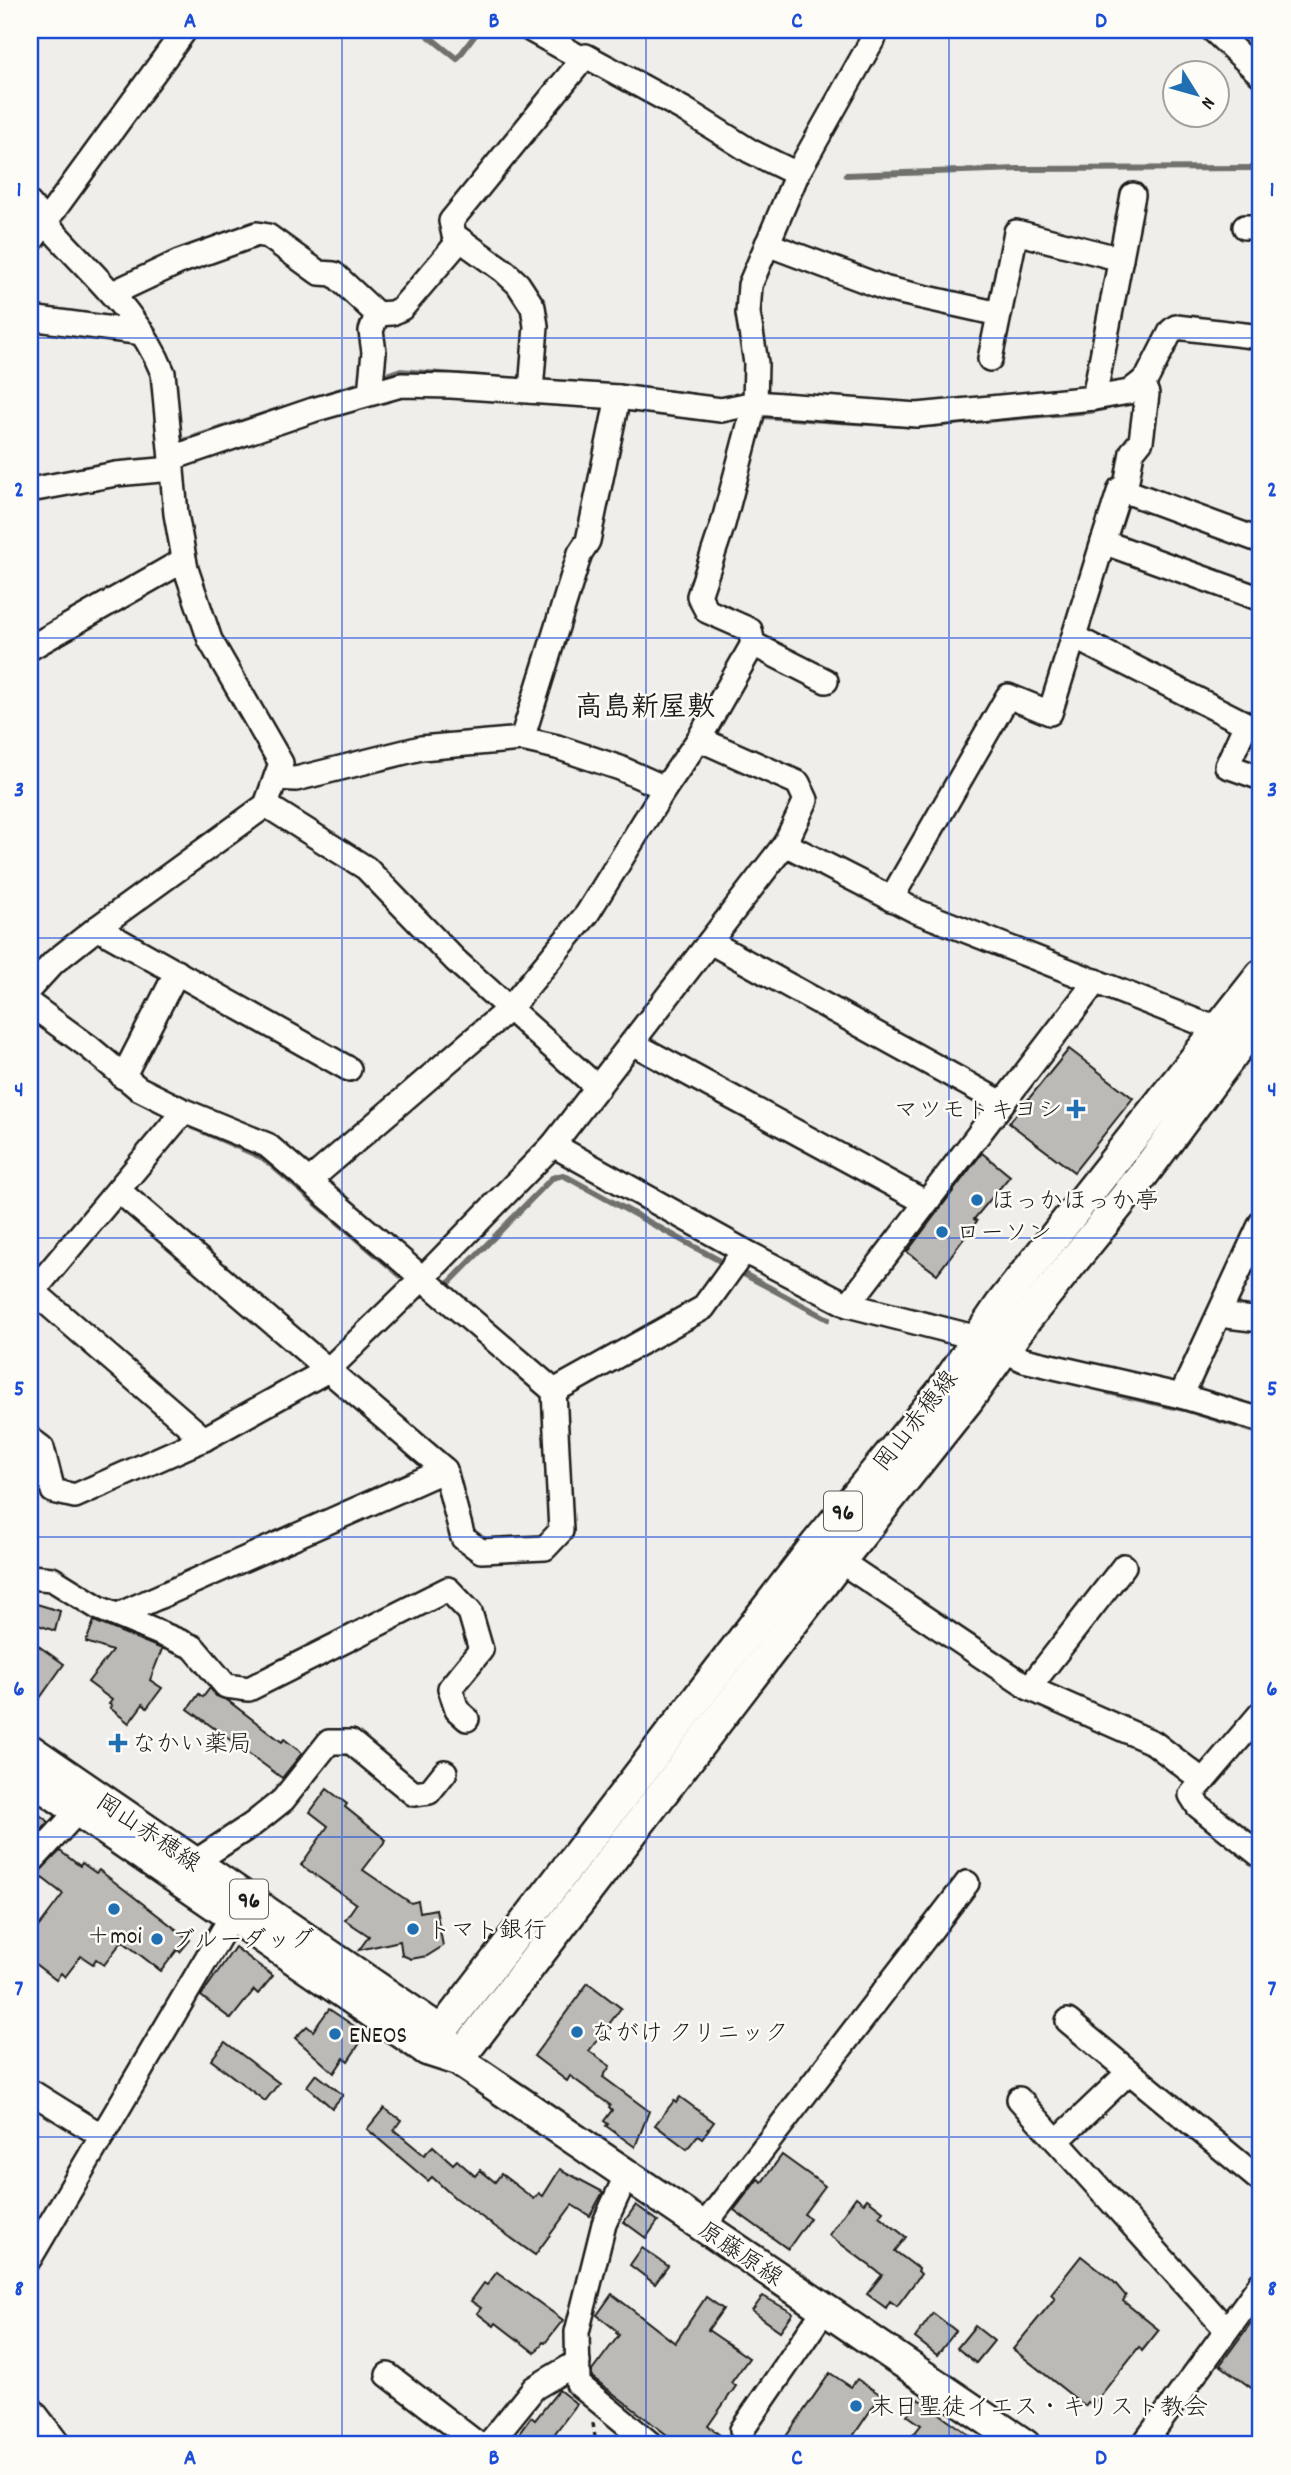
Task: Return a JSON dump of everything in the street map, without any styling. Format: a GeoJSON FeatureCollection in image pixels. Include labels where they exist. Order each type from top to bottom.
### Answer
{"type":"FeatureCollection","features":[{"type":"Feature","properties":{"kind":"main road","name":"岡山赤穂線"},"geometry":{"type":"LineString","coordinates":[[30,1750],[87,1803],[458,2060],[840,1561],[968,1400],[991,1345],[1001,1304],[1261,975]]}},
{"type":"Feature","properties":{"kind":"main road","name":"岡山赤穂線"},"geometry":{"type":"LineString","coordinates":[[434,2041],[817,1543],[941,1391],[991,1345],[1142,1176],[1258,1024]]}},
{"type":"Feature","properties":{"kind":"main road","name":"岡山赤穂線"},"geometry":{"type":"LineString","coordinates":[[30,1778],[87,1803],[195,1862],[238,1906]]}},
{"type":"Feature","properties":{"kind":"main road","name":"原藤原線"},"geometry":{"type":"LineString","coordinates":[[458,2060],[1025,2445]]}},
{"type":"Feature","properties":{"kind":"street"},"geometry":{"type":"LineString","coordinates":[[30,243],[185,30]]}},
{"type":"Feature","properties":{"kind":"street"},"geometry":{"type":"LineString","coordinates":[[531,30],[583,59]]}},
{"type":"Feature","properties":{"kind":"street"},"geometry":{"type":"LineString","coordinates":[[310,1180],[510,1008],[587,914],[665,788],[699,739],[753,644],[750,630],[707,611],[699,596],[723,524],[755,403],[756,363],[748,313],[750,285],[797,174],[878,30]]}},
{"type":"Feature","properties":{"kind":"street"},"geometry":{"type":"LineString","coordinates":[[1213,30],[1255,61]]}},
{"type":"Feature","properties":{"kind":"street"},"geometry":{"type":"LineString","coordinates":[[531,384],[536,326],[533,307],[505,271],[454,235],[451,221],[586,56],[685,110],[750,151],[797,174]]}},
{"type":"Feature","properties":{"kind":"street"},"geometry":{"type":"LineString","coordinates":[[1094,398],[1133,195]]}},
{"type":"Feature","properties":{"kind":"street"},"geometry":{"type":"LineString","coordinates":[[30,204],[44,223],[113,293],[143,333],[163,373],[184,560],[209,640],[281,763],[266,805],[97,928],[54,962],[30,988]]}},
{"type":"Feature","properties":{"kind":"street"},"geometry":{"type":"LineString","coordinates":[[990,359],[1016,232],[1121,259]]}},
{"type":"Feature","properties":{"kind":"street"},"geometry":{"type":"LineString","coordinates":[[113,293],[179,262],[257,234],[268,236],[319,273],[334,274],[377,314],[391,313],[402,308],[460,240]]}},
{"type":"Feature","properties":{"kind":"street"},"geometry":{"type":"LineString","coordinates":[[767,244],[887,289],[999,314]]}},
{"type":"Feature","properties":{"kind":"street"},"geometry":{"type":"LineString","coordinates":[[371,385],[374,352],[371,331],[377,314]]}},
{"type":"Feature","properties":{"kind":"street"},"geometry":{"type":"LineString","coordinates":[[30,318],[143,333]]}},
{"type":"Feature","properties":{"kind":"street"},"geometry":{"type":"LineString","coordinates":[[1125,491],[1132,452],[1141,441],[1145,388],[1171,331],[1176,327],[1261,337]]}},
{"type":"Feature","properties":{"kind":"street"},"geometry":{"type":"LineString","coordinates":[[30,490],[116,474],[313,410],[371,385],[531,384],[721,410],[755,403],[916,415],[1094,398],[1145,388]]}},
{"type":"Feature","properties":{"kind":"street"},"geometry":{"type":"LineString","coordinates":[[522,739],[580,553],[588,541],[618,397]]}},
{"type":"Feature","properties":{"kind":"street"},"geometry":{"type":"LineString","coordinates":[[891,899],[1008,696],[1050,713],[1120,489],[1261,541]]}},
{"type":"Feature","properties":{"kind":"street"},"geometry":{"type":"LineString","coordinates":[[1103,542],[1261,599]]}},
{"type":"Feature","properties":{"kind":"street"},"geometry":{"type":"LineString","coordinates":[[30,648],[184,560]]}},
{"type":"Feature","properties":{"kind":"street"},"geometry":{"type":"LineString","coordinates":[[1074,637],[1246,724],[1227,766],[1261,778]]}},
{"type":"Feature","properties":{"kind":"street"},"geometry":{"type":"LineString","coordinates":[[753,644],[826,681]]}},
{"type":"Feature","properties":{"kind":"street"},"geometry":{"type":"LineString","coordinates":[[276,778],[296,779],[421,748],[522,739],[557,747],[620,768],[665,788]]}},
{"type":"Feature","properties":{"kind":"street"},"geometry":{"type":"LineString","coordinates":[[30,1439],[42,1448],[53,1491],[75,1496],[204,1439],[328,1370],[423,1278],[553,1145],[785,844],[806,800],[798,783],[699,739]]}},
{"type":"Feature","properties":{"kind":"street"},"geometry":{"type":"LineString","coordinates":[[266,805],[366,868],[456,961],[598,1088]]}},
{"type":"Feature","properties":{"kind":"street"},"geometry":{"type":"LineString","coordinates":[[785,844],[916,911],[1201,1023],[1223,1026]]}},
{"type":"Feature","properties":{"kind":"street"},"geometry":{"type":"LineString","coordinates":[[97,928],[349,1069]]}},
{"type":"Feature","properties":{"kind":"street"},"geometry":{"type":"LineString","coordinates":[[710,942],[1002,1103]]}},
{"type":"Feature","properties":{"kind":"street"},"geometry":{"type":"LineString","coordinates":[[123,1077],[177,972]]}},
{"type":"Feature","properties":{"kind":"street"},"geometry":{"type":"LineString","coordinates":[[848,1305],[1096,981]]}},
{"type":"Feature","properties":{"kind":"street"},"geometry":{"type":"LineString","coordinates":[[30,1004],[89,1047],[138,1088],[184,1111],[267,1145],[554,1391],[561,1531],[545,1548],[481,1551],[463,1538],[445,1470],[118,1190]]}},
{"type":"Feature","properties":{"kind":"street"},"geometry":{"type":"LineString","coordinates":[[632,1043],[925,1202]]}},
{"type":"Feature","properties":{"kind":"street"},"geometry":{"type":"LineString","coordinates":[[184,1111],[31,1293],[204,1439]]}},
{"type":"Feature","properties":{"kind":"street"},"geometry":{"type":"LineString","coordinates":[[553,1145],[744,1251],[848,1305],[991,1345],[1024,1360],[1181,1396],[1261,1420]]}},
{"type":"Feature","properties":{"kind":"street"},"geometry":{"type":"LineString","coordinates":[[1181,1396],[1261,1223]]}},
{"type":"Feature","properties":{"kind":"street"},"geometry":{"type":"LineString","coordinates":[[554,1391],[703,1308],[744,1251]]}},
{"type":"Feature","properties":{"kind":"street"},"geometry":{"type":"LineString","coordinates":[[1219,1315],[1261,1320]]}},
{"type":"Feature","properties":{"kind":"street"},"geometry":{"type":"LineString","coordinates":[[118,1615],[445,1470]]}},
{"type":"Feature","properties":{"kind":"street"},"geometry":{"type":"LineString","coordinates":[[840,1561],[1029,1688],[1154,1743],[1203,1781]]}},
{"type":"Feature","properties":{"kind":"street"},"geometry":{"type":"LineString","coordinates":[[1029,1688],[1124,1566]]}},
{"type":"Feature","properties":{"kind":"street"},"geometry":{"type":"LineString","coordinates":[[30,1577],[52,1579],[99,1608],[193,1647],[226,1686],[249,1689],[448,1589],[470,1612],[481,1650],[450,1688],[457,1710],[467,1719]]}},
{"type":"Feature","properties":{"kind":"street"},"geometry":{"type":"LineString","coordinates":[[1261,1713],[1191,1795],[1198,1806],[1261,1856]]}},
{"type":"Feature","properties":{"kind":"street"},"geometry":{"type":"LineString","coordinates":[[195,1862],[253,1824],[283,1800],[329,1742],[351,1742],[414,1794],[429,1792],[445,1772]]}},
{"type":"Feature","properties":{"kind":"street"},"geometry":{"type":"LineString","coordinates":[[30,1863],[87,1803]]}},
{"type":"Feature","properties":{"kind":"street"},"geometry":{"type":"LineString","coordinates":[[703,2227],[967,1883]]}},
{"type":"Feature","properties":{"kind":"street"},"geometry":{"type":"LineString","coordinates":[[30,2258],[238,1906]]}},
{"type":"Feature","properties":{"kind":"street"},"geometry":{"type":"LineString","coordinates":[[1068,2021],[1261,2181]]}},
{"type":"Feature","properties":{"kind":"street"},"geometry":{"type":"LineString","coordinates":[[1057,2141],[1129,2072]]}},
{"type":"Feature","properties":{"kind":"street"},"geometry":{"type":"LineString","coordinates":[[30,2091],[102,2136]]}},
{"type":"Feature","properties":{"kind":"street"},"geometry":{"type":"LineString","coordinates":[[1019,2099],[1226,2329]]}},
{"type":"Feature","properties":{"kind":"street"},"geometry":{"type":"LineString","coordinates":[[627,2175],[604,2224],[577,2332],[578,2384],[652,2445]]}},
{"type":"Feature","properties":{"kind":"street"},"geometry":{"type":"LineString","coordinates":[[1143,2445],[1261,2283]]}},
{"type":"Feature","properties":{"kind":"street"},"geometry":{"type":"LineString","coordinates":[[742,2430],[825,2309]]}},
{"type":"Feature","properties":{"kind":"street"},"geometry":{"type":"LineString","coordinates":[[388,2375],[488,2445],[534,2388],[578,2362]]}},
{"type":"Feature","properties":{"kind":"street"},"geometry":{"type":"LineString","coordinates":[[30,2407],[59,2445]]}},
{"type":"Feature","properties":{"kind":"building"},"geometry":{"type":"Polygon","coordinates":[[[1069,1049],[1133,1098],[1074,1172],[1009,1123],[1069,1049]]]}},
{"type":"Feature","properties":{"kind":"building"},"geometry":{"type":"Polygon","coordinates":[[[982,1153],[1010,1176],[974,1219],[977,1221],[937,1274],[907,1252],[982,1153]]]}},
{"type":"Feature","properties":{"kind":"building"},"geometry":{"type":"Polygon","coordinates":[[[30,1602],[60,1611],[55,1631],[30,1622],[30,1602]]]}},
{"type":"Feature","properties":{"kind":"building"},"geometry":{"type":"Polygon","coordinates":[[[94,1621],[162,1649],[150,1680],[162,1688],[147,1708],[143,1704],[129,1723],[110,1708],[112,1700],[88,1682],[112,1651],[86,1642],[94,1621]]]}},
{"type":"Feature","properties":{"kind":"building"},"geometry":{"type":"Polygon","coordinates":[[[30,1640],[64,1664],[30,1712],[30,1640]]]}},
{"type":"Feature","properties":{"kind":"building"},"geometry":{"type":"Polygon","coordinates":[[[210,1688],[216,1696],[227,1700],[282,1742],[284,1739],[302,1753],[282,1778],[188,1709],[199,1694],[203,1697],[210,1688]]]}},
{"type":"Feature","properties":{"kind":"building"},"geometry":{"type":"Polygon","coordinates":[[[327,1789],[386,1840],[363,1870],[411,1903],[418,1901],[420,1912],[436,1909],[443,1946],[427,1956],[411,1959],[402,1955],[400,1941],[359,1950],[369,1936],[345,1920],[356,1904],[301,1865],[328,1826],[310,1812],[327,1789]]]}},
{"type":"Feature","properties":{"kind":"building"},"geometry":{"type":"Polygon","coordinates":[[[30,1808],[49,1822],[30,1843],[30,1808]]]}},
{"type":"Feature","properties":{"kind":"building"},"geometry":{"type":"Polygon","coordinates":[[[60,1851],[80,1866],[82,1863],[96,1873],[99,1870],[190,1940],[180,1952],[177,1950],[161,1971],[122,1941],[104,1965],[96,1959],[93,1964],[81,1956],[65,1977],[61,1973],[56,1980],[30,1960],[30,1938],[63,1894],[37,1874],[60,1851]]]}},
{"type":"Feature","properties":{"kind":"building"},"geometry":{"type":"Polygon","coordinates":[[[235,1947],[273,1976],[258,1994],[254,1990],[231,2019],[201,1996],[235,1947]]]}},
{"type":"Feature","properties":{"kind":"building"},"geometry":{"type":"Polygon","coordinates":[[[588,1983],[621,2008],[589,2051],[610,2066],[603,2077],[649,2111],[635,2147],[606,2126],[608,2124],[604,2121],[612,2110],[610,2105],[570,2076],[567,2081],[534,2056],[588,1983]]]}},
{"type":"Feature","properties":{"kind":"building"},"geometry":{"type":"Polygon","coordinates":[[[329,2009],[366,2034],[348,2061],[344,2058],[334,2073],[295,2038],[307,2026],[313,2031],[329,2009]]]}},
{"type":"Feature","properties":{"kind":"building"},"geometry":{"type":"Polygon","coordinates":[[[225,2042],[279,2083],[265,2101],[211,2060],[225,2042]]]}},
{"type":"Feature","properties":{"kind":"building"},"geometry":{"type":"Polygon","coordinates":[[[316,2074],[343,2095],[332,2108],[307,2086],[316,2074]]]}},
{"type":"Feature","properties":{"kind":"building"},"geometry":{"type":"Polygon","coordinates":[[[680,2097],[714,2122],[702,2138],[698,2135],[687,2149],[655,2125],[680,2097]]]}},
{"type":"Feature","properties":{"kind":"building"},"geometry":{"type":"Polygon","coordinates":[[[384,2108],[401,2120],[394,2130],[424,2155],[433,2146],[453,2164],[457,2160],[475,2176],[480,2170],[495,2182],[501,2174],[534,2199],[539,2193],[543,2196],[560,2169],[603,2192],[590,2216],[572,2205],[535,2255],[455,2198],[432,2177],[428,2181],[367,2129],[384,2108]]]}},
{"type":"Feature","properties":{"kind":"building"},"geometry":{"type":"Polygon","coordinates":[[[782,2155],[825,2186],[804,2214],[810,2218],[788,2249],[734,2210],[758,2179],[762,2182],[782,2155]]]}},
{"type":"Feature","properties":{"kind":"building"},"geometry":{"type":"Polygon","coordinates":[[[856,2197],[864,2203],[867,2199],[883,2211],[879,2216],[906,2237],[895,2251],[919,2269],[921,2274],[897,2306],[890,2301],[886,2308],[867,2294],[882,2275],[829,2235],[856,2197]]]}},
{"type":"Feature","properties":{"kind":"building"},"geometry":{"type":"Polygon","coordinates":[[[636,2205],[658,2221],[646,2238],[624,2222],[636,2205]]]}},
{"type":"Feature","properties":{"kind":"building"},"geometry":{"type":"Polygon","coordinates":[[[642,2248],[668,2266],[655,2284],[630,2265],[642,2248]]]}},
{"type":"Feature","properties":{"kind":"building"},"geometry":{"type":"Polygon","coordinates":[[[1081,2256],[1114,2282],[1126,2296],[1123,2301],[1159,2330],[1142,2351],[1139,2347],[1093,2405],[1088,2402],[1085,2406],[1013,2349],[1055,2298],[1051,2294],[1081,2256]]]}},
{"type":"Feature","properties":{"kind":"building"},"geometry":{"type":"Polygon","coordinates":[[[497,2272],[563,2320],[535,2353],[496,2323],[494,2326],[477,2313],[481,2308],[471,2301],[484,2283],[487,2285],[497,2272]]]}},
{"type":"Feature","properties":{"kind":"building"},"geometry":{"type":"Polygon","coordinates":[[[612,2294],[675,2343],[706,2297],[723,2309],[708,2330],[749,2358],[731,2383],[736,2386],[708,2426],[733,2445],[680,2445],[592,2377],[592,2371],[619,2335],[597,2315],[612,2294]]]}},
{"type":"Feature","properties":{"kind":"building"},"geometry":{"type":"Polygon","coordinates":[[[763,2296],[793,2313],[780,2331],[752,2311],[763,2296]]]}},
{"type":"Feature","properties":{"kind":"building"},"geometry":{"type":"Polygon","coordinates":[[[1261,2309],[1261,2395],[1220,2365],[1261,2309]]]}},
{"type":"Feature","properties":{"kind":"building"},"geometry":{"type":"Polygon","coordinates":[[[933,2313],[956,2331],[937,2355],[915,2338],[933,2313]]]}},
{"type":"Feature","properties":{"kind":"building"},"geometry":{"type":"Polygon","coordinates":[[[975,2326],[994,2341],[976,2363],[957,2348],[975,2326]]]}},
{"type":"Feature","properties":{"kind":"building","name":"末日聖徒イエス・キリスト教会"},"geometry":{"type":"Polygon","coordinates":[[[830,2373],[851,2387],[857,2379],[881,2395],[847,2445],[780,2445],[830,2373]]]}},
{"type":"Feature","properties":{"kind":"building"},"geometry":{"type":"Polygon","coordinates":[[[559,2390],[577,2404],[546,2445],[523,2445],[515,2439],[531,2417],[535,2420],[559,2390]]]}},
{"type":"Feature","properties":{"kind":"building"},"geometry":{"type":"Polygon","coordinates":[[[919,2399],[983,2445],[905,2445],[921,2425],[907,2415],[919,2399]]]}},
{"type":"Feature","properties":{"kind":"waterway"},"geometry":{"type":"LineString","coordinates":[[421,30],[457,59],[479,30]]}},
{"type":"Feature","properties":{"kind":"waterway"},"geometry":{"type":"LineString","coordinates":[[1235,30],[1261,54]]}},
{"type":"Feature","properties":{"kind":"waterway"},"geometry":{"type":"LineString","coordinates":[[846,175],[1019,169],[1261,168]]}},
{"type":"Feature","properties":{"kind":"waterway"},"geometry":{"type":"LineString","coordinates":[[378,378],[398,371],[484,377]]}},
{"type":"Feature","properties":{"kind":"waterway"},"geometry":{"type":"LineString","coordinates":[[328,394],[367,382]]}},
{"type":"Feature","properties":{"kind":"waterway"},"geometry":{"type":"LineString","coordinates":[[631,388],[690,395]]}},
{"type":"Feature","properties":{"kind":"waterway"},"geometry":{"type":"LineString","coordinates":[[761,416],[917,426],[1090,411],[1108,407]]}},
{"type":"Feature","properties":{"kind":"waterway"},"geometry":{"type":"LineString","coordinates":[[175,445],[284,408]]}},
{"type":"Feature","properties":{"kind":"waterway"},"geometry":{"type":"LineString","coordinates":[[193,1127],[263,1158],[401,1276]]}},
{"type":"Feature","properties":{"kind":"waterway"},"geometry":{"type":"LineString","coordinates":[[449,1283],[552,1178],[563,1175],[722,1262]]}},
{"type":"Feature","properties":{"kind":"waterway"},"geometry":{"type":"LineString","coordinates":[[742,1273],[828,1319]]}},
{"type":"Feature","properties":{"kind":"waterway"},"geometry":{"type":"LineString","coordinates":[[1108,1392],[1184,1409],[1261,1433]]}},
{"type":"Feature","properties":{"kind":"place","name":"マツモトキヨシ"},"geometry":{"type":"Point","coordinates":[1076,1109]}},
{"type":"Feature","properties":{"kind":"place","name":"ほっかほっか亭"},"geometry":{"type":"Point","coordinates":[977,1200]}},
{"type":"Feature","properties":{"kind":"place","name":"ローソン"},"geometry":{"type":"Point","coordinates":[942,1232]}},
{"type":"Feature","properties":{"kind":"place","name":"なかい薬局"},"geometry":{"type":"Point","coordinates":[118,1743]}},
{"type":"Feature","properties":{"kind":"place","name":"＋moi"},"geometry":{"type":"Point","coordinates":[114,1909]}},
{"type":"Feature","properties":{"kind":"place","name":"トマト銀行"},"geometry":{"type":"Point","coordinates":[413,1929]}},
{"type":"Feature","properties":{"kind":"place","name":"ブルーダッグ"},"geometry":{"type":"Point","coordinates":[157,1939]}},
{"type":"Feature","properties":{"kind":"place","name":"ながけ クリニック"},"geometry":{"type":"Point","coordinates":[577,2032]}},
{"type":"Feature","properties":{"kind":"place","name":"ENEOS"},"geometry":{"type":"Point","coordinates":[335,2034]}},
{"type":"Feature","properties":{"kind":"place","name":"末日聖徒イエス・キリスト教会"},"geometry":{"type":"Point","coordinates":[856,2406]}},
{"type":"Feature","properties":{"kind":"district","name":"高島新屋敷"},"geometry":{"type":"Point","coordinates":[645,705]}}]}
